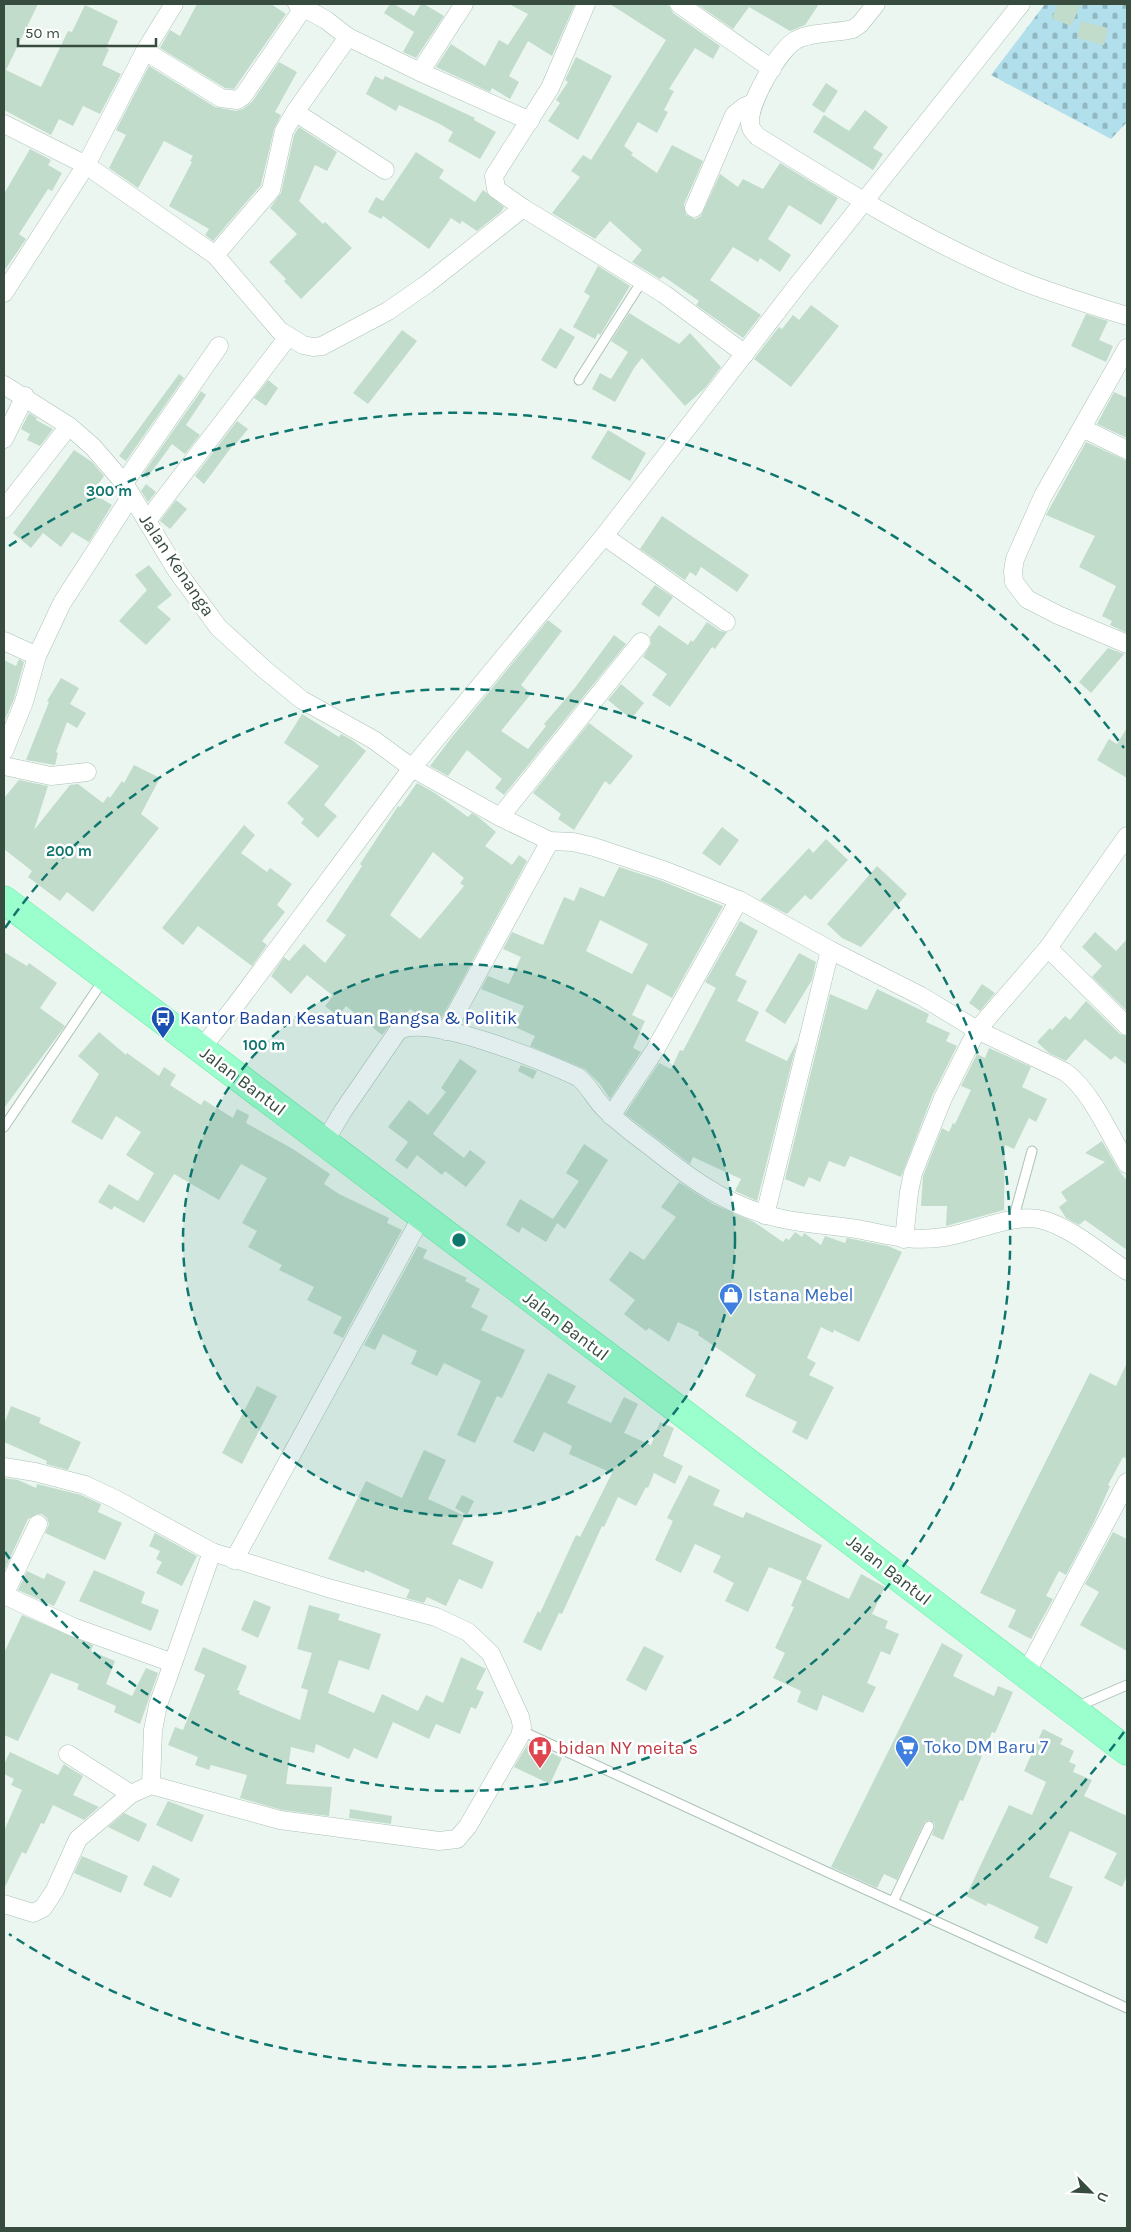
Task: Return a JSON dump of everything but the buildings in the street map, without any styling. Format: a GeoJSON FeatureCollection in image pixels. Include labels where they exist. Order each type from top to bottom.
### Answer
{"type":"FeatureCollection","features":[{"type":"Feature","properties":{"kind":"main road","name":"Jalan Bantul"},"geometry":{"type":"LineString","coordinates":[[4,900],[106,977],[206,1041],[324,1143],[788,1492],[1025,1675],[1127,1751]]}},
{"type":"Feature","properties":{"kind":"street"},"geometry":{"type":"LineString","coordinates":[[4,293],[86,166],[145,51],[174,4]]}},
{"type":"Feature","properties":{"kind":"street"},"geometry":{"type":"LineString","coordinates":[[420,72],[464,4]]}},
{"type":"Feature","properties":{"kind":"street"},"geometry":{"type":"LineString","coordinates":[[586,4],[550,88],[494,176],[496,189],[523,208],[664,294],[745,354]]}},
{"type":"Feature","properties":{"kind":"street"},"geometry":{"type":"LineString","coordinates":[[678,4],[772,69]]}},
{"type":"Feature","properties":{"kind":"street"},"geometry":{"type":"LineString","coordinates":[[876,4],[860,24],[853,28],[802,37],[795,40],[772,69],[753,103],[750,121],[751,129],[757,136],[863,202],[933,240],[1020,280],[1127,316]]}},
{"type":"Feature","properties":{"kind":"street"},"geometry":{"type":"LineString","coordinates":[[206,1041],[235,1006],[412,768],[604,536],[863,202],[1021,4]]}},
{"type":"Feature","properties":{"kind":"street"},"geometry":{"type":"LineString","coordinates":[[145,51],[221,98],[237,100],[243,96],[300,6],[328,12],[348,37],[420,72],[530,121]]}},
{"type":"Feature","properties":{"kind":"street"},"geometry":{"type":"LineString","coordinates":[[215,255],[271,190],[284,131],[295,112],[348,37]]}},
{"type":"Feature","properties":{"kind":"street"},"geometry":{"type":"LineString","coordinates":[[694,208],[734,115],[744,106],[753,103]]}},
{"type":"Feature","properties":{"kind":"street"},"geometry":{"type":"LineString","coordinates":[[295,112],[385,170]]}},
{"type":"Feature","properties":{"kind":"street"},"geometry":{"type":"LineString","coordinates":[[4,124],[86,166],[215,255],[280,331],[303,345],[314,347],[322,346],[388,311],[427,284],[523,208]]}},
{"type":"Feature","properties":{"kind":"street"},"geometry":{"type":"LineString","coordinates":[[147,521],[288,337]]}},
{"type":"Feature","properties":{"kind":"street"},"geometry":{"type":"LineString","coordinates":[[4,751],[24,702],[37,656],[62,603],[128,490],[219,346]]}},
{"type":"Feature","properties":{"kind":"street"},"geometry":{"type":"LineString","coordinates":[[1127,348],[1043,496],[1015,559],[1014,582],[1028,599],[1058,615],[1127,644]]}},
{"type":"Feature","properties":{"kind":"street","name":"Jalan Kenanga"},"geometry":{"type":"LineString","coordinates":[[4,385],[25,396],[69,426],[93,447],[128,490],[177,571],[218,627],[302,700],[374,740],[412,768],[500,817],[550,841]]}},
{"type":"Feature","properties":{"kind":"street"},"geometry":{"type":"LineString","coordinates":[[4,439],[25,396]]}},
{"type":"Feature","properties":{"kind":"street"},"geometry":{"type":"LineString","coordinates":[[4,509],[69,426]]}},
{"type":"Feature","properties":{"kind":"street"},"geometry":{"type":"LineString","coordinates":[[1082,428],[1127,450]]}},
{"type":"Feature","properties":{"kind":"street"},"geometry":{"type":"LineString","coordinates":[[604,536],[726,622]]}},
{"type":"Feature","properties":{"kind":"street"},"geometry":{"type":"LineString","coordinates":[[4,641],[37,656]]}},
{"type":"Feature","properties":{"kind":"street"},"geometry":{"type":"LineString","coordinates":[[500,817],[641,642]]}},
{"type":"Feature","properties":{"kind":"street"},"geometry":{"type":"LineString","coordinates":[[4,766],[51,776],[87,772]]}},
{"type":"Feature","properties":{"kind":"street"},"geometry":{"type":"LineString","coordinates":[[904,1239],[909,1192],[920,1154],[954,1076],[977,1030],[1048,948],[1126,840]]}},
{"type":"Feature","properties":{"kind":"street"},"geometry":{"type":"LineString","coordinates":[[446,1031],[550,841],[573,842],[666,871],[739,900],[830,950],[921,996],[977,1030],[1065,1072],[1085,1090],[1127,1164]]}},
{"type":"Feature","properties":{"kind":"street"},"geometry":{"type":"LineString","coordinates":[[612,1116],[655,1050],[739,900]]}},
{"type":"Feature","properties":{"kind":"street"},"geometry":{"type":"LineString","coordinates":[[1048,948],[1127,1026]]}},
{"type":"Feature","properties":{"kind":"street"},"geometry":{"type":"LineString","coordinates":[[764,1215],[830,950]]}},
{"type":"Feature","properties":{"kind":"street"},"geometry":{"type":"LineString","coordinates":[[324,1143],[343,1111],[398,1031],[404,1027],[413,1026],[446,1031],[511,1049],[578,1077],[586,1083],[598,1103],[612,1116],[689,1178],[724,1199],[764,1215],[904,1239],[943,1237],[1026,1218],[1043,1220],[1059,1226],[1127,1271]]}},
{"type":"Feature","properties":{"kind":"street"},"geometry":{"type":"LineString","coordinates":[[234,1560],[422,1216]]}},
{"type":"Feature","properties":{"kind":"street"},"geometry":{"type":"LineString","coordinates":[[4,1467],[35,1472],[85,1485],[115,1499],[212,1552],[234,1560],[328,1588],[436,1616],[468,1632],[491,1654],[520,1717],[522,1731],[468,1826],[457,1839],[439,1840],[280,1820],[151,1785],[131,1794],[78,1839],[55,1890],[43,1908],[33,1913],[4,1904]]}},
{"type":"Feature","properties":{"kind":"street"},"geometry":{"type":"LineString","coordinates":[[1025,1675],[1127,1484]]}},
{"type":"Feature","properties":{"kind":"street"},"geometry":{"type":"LineString","coordinates":[[38,1524],[4,1595],[73,1627],[173,1664]]}},
{"type":"Feature","properties":{"kind":"street"},"geometry":{"type":"LineString","coordinates":[[151,1785],[153,1730],[158,1705],[212,1552]]}},
{"type":"Feature","properties":{"kind":"street"},"geometry":{"type":"LineString","coordinates":[[68,1754],[131,1794]]}},
{"type":"Feature","properties":{"kind":"lane"},"geometry":{"type":"LineString","coordinates":[[579,380],[642,281]]}},
{"type":"Feature","properties":{"kind":"lane"},"geometry":{"type":"LineString","coordinates":[[4,1127],[106,977]]}},
{"type":"Feature","properties":{"kind":"lane"},"geometry":{"type":"LineString","coordinates":[[1013,1220],[1032,1152]]}},
{"type":"Feature","properties":{"kind":"lane"},"geometry":{"type":"LineString","coordinates":[[1071,1709],[1127,1685]]}},
{"type":"Feature","properties":{"kind":"lane"},"geometry":{"type":"LineString","coordinates":[[522,1731],[1127,2008]]}},
{"type":"Feature","properties":{"kind":"lane"},"geometry":{"type":"LineString","coordinates":[[894,1902],[929,1826]]}},
{"type":"Feature","properties":{"kind":"green space"},"geometry":{"type":"Polygon","coordinates":[[[1045,4],[1127,4],[1127,122],[1111,139],[991,75],[1045,4]]]}},
{"type":"Feature","properties":{"kind":"place","name":"Kantor Badan Kesatuan Bangsa & Politik"},"geometry":{"type":"Point","coordinates":[163,1039]}},
{"type":"Feature","properties":{"kind":"place","name":"Istana Mebel"},"geometry":{"type":"Point","coordinates":[731,1316]}},
{"type":"Feature","properties":{"kind":"place","name":"Toko DM Baru 7"},"geometry":{"type":"Point","coordinates":[907,1768]}},
{"type":"Feature","properties":{"kind":"place","name":"bidan NY meita s"},"geometry":{"type":"Point","coordinates":[540,1769]}}]}
